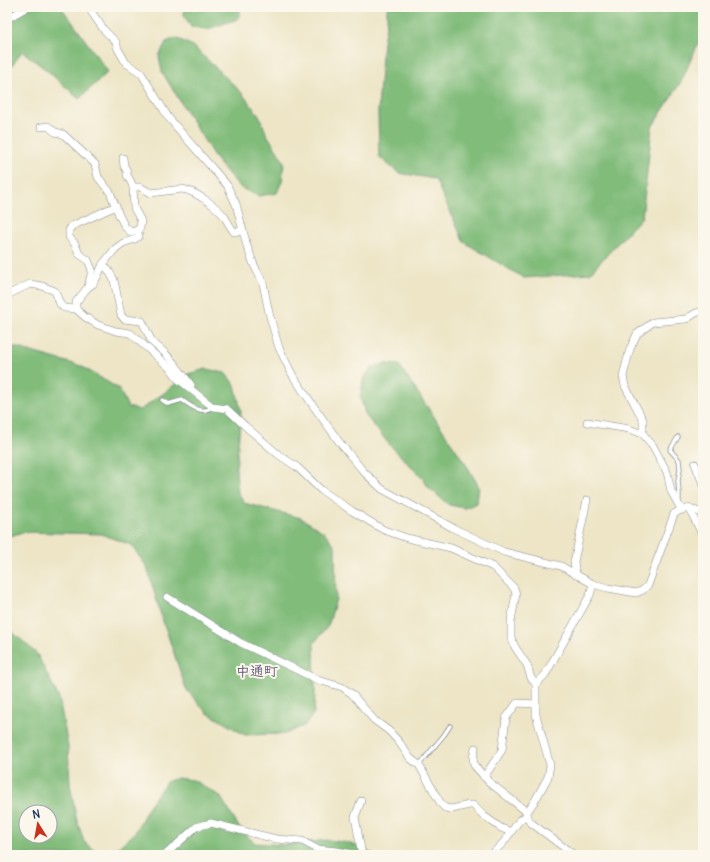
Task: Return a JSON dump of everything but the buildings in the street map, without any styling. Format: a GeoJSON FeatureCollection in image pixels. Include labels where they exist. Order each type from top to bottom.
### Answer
{"type":"FeatureCollection","features":[{"type":"Feature","properties":{"kind":"street"},"geometry":{"type":"LineString","coordinates":[[7,19],[27,7]]}},
{"type":"Feature","properties":{"kind":"street"},"geometry":{"type":"LineString","coordinates":[[88,7],[104,30],[116,42],[118,49],[126,63],[141,73],[168,117],[227,184],[236,204],[247,246],[263,283],[269,313],[279,348],[293,376],[340,443],[364,472],[382,489],[453,528],[504,552],[561,566],[593,584],[636,593],[643,590],[648,584],[674,514],[683,507]]}},
{"type":"Feature","properties":{"kind":"street"},"geometry":{"type":"LineString","coordinates":[[41,127],[48,126],[55,132],[63,134],[95,164],[98,177],[110,192],[125,227],[132,232],[140,228],[140,221],[134,208],[133,188],[127,175],[123,158]]}},
{"type":"Feature","properties":{"kind":"street"},"geometry":{"type":"LineString","coordinates":[[133,188],[140,187],[151,193],[186,189],[216,208],[234,232],[243,231]]}},
{"type":"Feature","properties":{"kind":"street"},"geometry":{"type":"LineString","coordinates":[[88,287],[92,270],[88,260],[79,254],[75,244],[69,237],[69,230],[72,226],[116,206]]}},
{"type":"Feature","properties":{"kind":"street"},"geometry":{"type":"LineString","coordinates":[[76,309],[76,302],[88,287],[93,284],[103,264],[115,249],[123,243],[139,236],[137,230]]}},
{"type":"Feature","properties":{"kind":"street"},"geometry":{"type":"LineString","coordinates":[[103,264],[114,280],[121,315],[124,319],[142,321],[152,342],[173,362],[191,384],[195,392]]}},
{"type":"Feature","properties":{"kind":"street"},"geometry":{"type":"LineString","coordinates":[[7,293],[9,294],[30,284],[42,286],[55,291],[60,304],[64,308],[76,309],[98,325],[116,331],[130,333],[171,369],[178,379],[213,406],[227,409],[279,455],[297,467],[321,490],[352,511],[384,530],[407,538],[451,548],[493,568],[514,588],[516,594],[511,621],[511,637],[515,647],[527,665],[531,678],[536,684],[536,715],[550,765],[548,777],[527,814],[518,821],[503,843],[491,855]]}},
{"type":"Feature","properties":{"kind":"street"},"geometry":{"type":"LineString","coordinates":[[643,434],[643,420],[624,386],[623,376],[630,349],[637,334],[653,322],[686,319],[703,311]]}},
{"type":"Feature","properties":{"kind":"street"},"geometry":{"type":"LineString","coordinates":[[587,422],[629,428],[643,434],[653,446],[667,472],[671,491],[703,536]]}},
{"type":"Feature","properties":{"kind":"street"},"geometry":{"type":"LineString","coordinates":[[695,464],[703,484]]}},
{"type":"Feature","properties":{"kind":"street"},"geometry":{"type":"LineString","coordinates":[[576,575],[574,562],[588,500]]}},
{"type":"Feature","properties":{"kind":"street"},"geometry":{"type":"LineString","coordinates":[[683,507],[703,513]]}},
{"type":"Feature","properties":{"kind":"street"},"geometry":{"type":"LineString","coordinates":[[536,684],[545,675],[590,595],[593,584]]}},
{"type":"Feature","properties":{"kind":"street"},"geometry":{"type":"LineString","coordinates":[[167,597],[241,643],[318,680],[342,686],[352,694],[374,720],[399,742],[410,758],[419,765],[441,804],[446,808],[452,809],[473,805],[484,816],[501,828],[511,832]]}},
{"type":"Feature","properties":{"kind":"street"},"geometry":{"type":"LineString","coordinates":[[484,777],[502,750],[506,718],[517,703],[536,704]]}},
{"type":"Feature","properties":{"kind":"street"},"geometry":{"type":"LineString","coordinates":[[475,748],[473,758],[474,765],[484,777],[527,814],[530,822],[574,855]]}},
{"type":"Feature","properties":{"kind":"street"},"geometry":{"type":"LineString","coordinates":[[361,801],[355,817],[362,855]]}},
{"type":"Feature","properties":{"kind":"street"},"geometry":{"type":"LineString","coordinates":[[165,855],[196,827],[211,823],[276,839],[302,841],[318,850],[337,851],[358,855]]}},
{"type":"Feature","properties":{"kind":"street"},"geometry":{"type":"LineString","coordinates":[[698,855],[703,853]]}},
{"type":"Feature","properties":{"kind":"lane"},"geometry":{"type":"LineString","coordinates":[[162,400],[168,404],[182,400],[200,410],[208,410],[213,406]]}},
{"type":"Feature","properties":{"kind":"lane"},"geometry":{"type":"LineString","coordinates":[[678,437],[670,450],[679,460],[679,493],[683,507]]}},
{"type":"Feature","properties":{"kind":"lane"},"geometry":{"type":"LineString","coordinates":[[419,765],[450,726]]}},
{"type":"Feature","properties":{"kind":"green space"},"geometry":{"type":"Polygon","coordinates":[[[7,7],[61,7],[108,72],[79,99],[49,72],[22,51],[7,73],[7,7]]]}},
{"type":"Feature","properties":{"kind":"green space"},"geometry":{"type":"Polygon","coordinates":[[[184,7],[241,7],[238,19],[207,29],[191,27],[184,15],[184,7]]]}},
{"type":"Feature","properties":{"kind":"green space"},"geometry":{"type":"Polygon","coordinates":[[[387,7],[703,7],[703,36],[699,41],[681,82],[652,127],[642,217],[590,273],[524,278],[464,242],[435,179],[399,173],[379,157],[378,111],[387,7]]]}},
{"type":"Feature","properties":{"kind":"green space"},"geometry":{"type":"Polygon","coordinates":[[[176,38],[193,46],[241,92],[260,117],[266,133],[284,162],[282,181],[277,193],[258,196],[241,188],[217,161],[162,72],[159,56],[166,42],[176,38]]]}},
{"type":"Feature","properties":{"kind":"green space"},"geometry":{"type":"Polygon","coordinates":[[[7,345],[81,366],[119,389],[128,407],[140,410],[188,374],[206,369],[225,373],[235,385],[241,411],[236,470],[238,493],[244,503],[301,518],[325,533],[335,546],[336,599],[328,626],[314,643],[314,713],[305,725],[285,734],[245,735],[206,712],[186,689],[160,612],[147,567],[131,545],[101,534],[23,532],[7,537],[7,345]]]}},
{"type":"Feature","properties":{"kind":"green space"},"geometry":{"type":"Polygon","coordinates":[[[385,364],[399,365],[467,466],[479,487],[477,503],[465,508],[449,505],[428,487],[424,480],[389,444],[366,416],[360,397],[364,377],[372,368],[385,364]]]}},
{"type":"Feature","properties":{"kind":"green space"},"geometry":{"type":"Polygon","coordinates":[[[7,627],[37,654],[59,698],[68,747],[70,784],[76,817],[84,842],[96,851],[106,851],[117,848],[134,834],[149,806],[166,782],[177,778],[193,780],[220,796],[242,832],[255,843],[283,845],[328,840],[349,843],[375,855],[7,855],[7,627]]]}},
{"type":"Feature","properties":{"kind":"district","name":"中通町"},"geometry":{"type":"Point","coordinates":[257,671]}}]}
